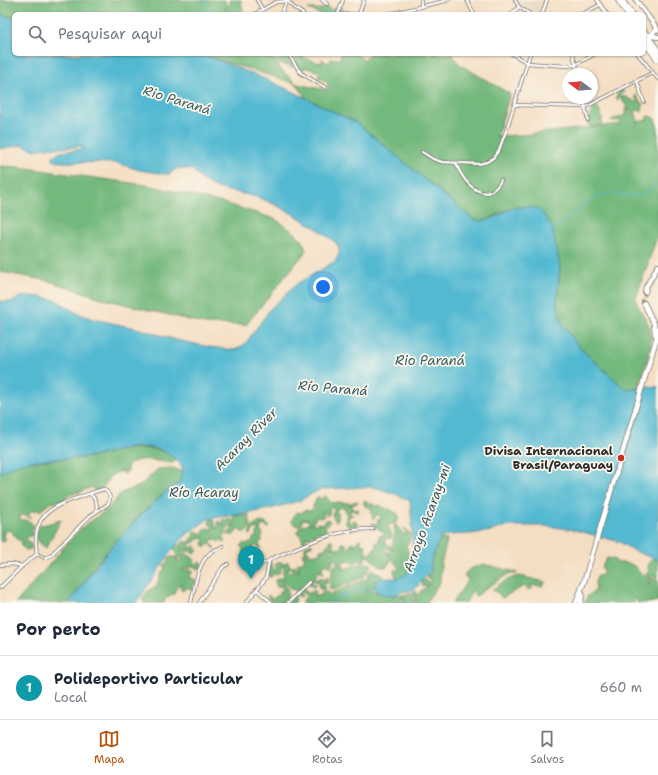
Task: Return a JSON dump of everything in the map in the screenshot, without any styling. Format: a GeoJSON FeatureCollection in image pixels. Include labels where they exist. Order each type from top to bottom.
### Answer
{"type":"FeatureCollection","features":[{"type":"Feature","properties":{"kind":"highway"},"geometry":{"type":"LineString","coordinates":[[618,0],[626,12]]}},
{"type":"Feature","properties":{"kind":"highway"},"geometry":{"type":"LineString","coordinates":[[622,0],[631,12]]}},
{"type":"Feature","properties":{"kind":"highway"},"geometry":{"type":"LineString","coordinates":[[646,35],[657,29]]}},
{"type":"Feature","properties":{"kind":"highway"},"geometry":{"type":"LineString","coordinates":[[646,35],[658,37]]}},
{"type":"Feature","properties":{"kind":"highway"},"geometry":{"type":"LineString","coordinates":[[646,35],[658,50]]}},
{"type":"Feature","properties":{"kind":"highway"},"geometry":{"type":"LineString","coordinates":[[646,35],[658,55]]}},
{"type":"Feature","properties":{"kind":"highway"},"geometry":{"type":"LineString","coordinates":[[646,45],[658,60]]}},
{"type":"Feature","properties":{"kind":"highway"},"geometry":{"type":"LineString","coordinates":[[645,292],[658,266]]}},
{"type":"Feature","properties":{"kind":"highway"},"geometry":{"type":"LineString","coordinates":[[644,303],[654,324],[657,339]]}},
{"type":"Feature","properties":{"kind":"highway"},"geometry":{"type":"LineString","coordinates":[[576,603],[584,582],[657,339],[658,328]]}},
{"type":"Feature","properties":{"kind":"highway"},"geometry":{"type":"LineString","coordinates":[[580,603],[584,582]]}},
{"type":"Feature","properties":{"kind":"main road"},"geometry":{"type":"LineString","coordinates":[[636,0],[645,12]]}},
{"type":"Feature","properties":{"kind":"main road"},"geometry":{"type":"LineString","coordinates":[[646,14],[657,29]]}},
{"type":"Feature","properties":{"kind":"street"},"geometry":{"type":"LineString","coordinates":[[257,0],[262,9]]}},
{"type":"Feature","properties":{"kind":"street"},"geometry":{"type":"LineString","coordinates":[[258,12],[276,2],[288,0]]}},
{"type":"Feature","properties":{"kind":"street"},"geometry":{"type":"LineString","coordinates":[[282,12],[288,0]]}},
{"type":"Feature","properties":{"kind":"street"},"geometry":{"type":"LineString","coordinates":[[288,0],[293,7],[300,12]]}},
{"type":"Feature","properties":{"kind":"street"},"geometry":{"type":"LineString","coordinates":[[322,0],[327,4]]}},
{"type":"Feature","properties":{"kind":"street"},"geometry":{"type":"LineString","coordinates":[[339,12],[343,0]]}},
{"type":"Feature","properties":{"kind":"street"},"geometry":{"type":"LineString","coordinates":[[360,12],[364,0]]}},
{"type":"Feature","properties":{"kind":"street"},"geometry":{"type":"LineString","coordinates":[[421,0],[421,6]]}},
{"type":"Feature","properties":{"kind":"street"},"geometry":{"type":"LineString","coordinates":[[397,12],[449,0]]}},
{"type":"Feature","properties":{"kind":"street"},"geometry":{"type":"LineString","coordinates":[[467,0],[473,12]]}},
{"type":"Feature","properties":{"kind":"street"},"geometry":{"type":"LineString","coordinates":[[515,0],[519,7],[527,12]]}},
{"type":"Feature","properties":{"kind":"street"},"geometry":{"type":"LineString","coordinates":[[543,12],[547,0]]}},
{"type":"Feature","properties":{"kind":"street"},"geometry":{"type":"LineString","coordinates":[[597,0],[605,12]]}},
{"type":"Feature","properties":{"kind":"street"},"geometry":{"type":"LineString","coordinates":[[586,12],[600,5]]}},
{"type":"Feature","properties":{"kind":"street"},"geometry":{"type":"LineString","coordinates":[[513,12],[519,7]]}},
{"type":"Feature","properties":{"kind":"street"},"geometry":{"type":"LineString","coordinates":[[289,56],[301,73],[326,88]]}},
{"type":"Feature","properties":{"kind":"street"},"geometry":{"type":"LineString","coordinates":[[516,56],[528,63],[566,66],[575,64],[592,56]]}},
{"type":"Feature","properties":{"kind":"street"},"geometry":{"type":"LineString","coordinates":[[422,152],[439,162],[478,164],[487,162],[497,155],[530,56]]}},
{"type":"Feature","properties":{"kind":"street"},"geometry":{"type":"LineString","coordinates":[[573,56],[576,68]]}},
{"type":"Feature","properties":{"kind":"street"},"geometry":{"type":"LineString","coordinates":[[639,56],[658,79]]}},
{"type":"Feature","properties":{"kind":"street"},"geometry":{"type":"LineString","coordinates":[[514,105],[586,107],[652,73]]}},
{"type":"Feature","properties":{"kind":"street"},"geometry":{"type":"LineString","coordinates":[[637,81],[644,102]]}},
{"type":"Feature","properties":{"kind":"street"},"geometry":{"type":"LineString","coordinates":[[585,104],[588,120]]}},
{"type":"Feature","properties":{"kind":"street"},"geometry":{"type":"LineString","coordinates":[[456,163],[459,172],[465,180],[473,188],[483,193],[488,193],[493,190],[497,187],[501,180]]}},
{"type":"Feature","properties":{"kind":"street"},"geometry":{"type":"LineString","coordinates":[[104,489],[108,492],[110,503],[90,516],[50,556],[42,558],[37,554],[35,542],[41,519],[53,508],[67,501],[90,494],[104,489]]}},
{"type":"Feature","properties":{"kind":"street"},"geometry":{"type":"LineString","coordinates":[[90,494],[96,501],[96,512]]}},
{"type":"Feature","properties":{"kind":"street"},"geometry":{"type":"LineString","coordinates":[[253,566],[269,561],[294,548],[340,533],[350,530],[373,529]]}},
{"type":"Feature","properties":{"kind":"street"},"geometry":{"type":"LineString","coordinates":[[191,603],[200,567],[204,560],[212,552],[223,546]]}},
{"type":"Feature","properties":{"kind":"street"},"geometry":{"type":"LineString","coordinates":[[0,588],[22,566],[37,554]]}},
{"type":"Feature","properties":{"kind":"street"},"geometry":{"type":"LineString","coordinates":[[246,603],[266,578],[269,561]]}},
{"type":"Feature","properties":{"kind":"street"},"geometry":{"type":"LineString","coordinates":[[0,565],[12,564],[22,566]]}},
{"type":"Feature","properties":{"kind":"street"},"geometry":{"type":"LineString","coordinates":[[200,603],[223,567],[228,564]]}},
{"type":"Feature","properties":{"kind":"street"},"geometry":{"type":"LineString","coordinates":[[288,603],[301,592],[309,582]]}},
{"type":"Feature","properties":{"kind":"street"},"geometry":{"type":"LineString","coordinates":[[256,589],[272,603]]}},
{"type":"Feature","properties":{"kind":"shaded area"},"geometry":{"type":"Polygon","coordinates":[[[519,0],[542,0],[539,12],[534,12],[524,7],[519,0]]]}},
{"type":"Feature","properties":{"kind":"green space"},"geometry":{"type":"Polygon","coordinates":[[[0,0],[225,0],[226,12],[12,12],[12,17],[0,14],[0,0]]]}},
{"type":"Feature","properties":{"kind":"green space"},"geometry":{"type":"Polygon","coordinates":[[[229,0],[241,0],[243,12],[227,12],[225,7],[229,5],[229,0]]]}},
{"type":"Feature","properties":{"kind":"green space"},"geometry":{"type":"Polygon","coordinates":[[[327,7],[332,10],[338,7],[348,12],[315,12],[308,9],[327,7]]]}},
{"type":"Feature","properties":{"kind":"green space"},"geometry":{"type":"Polygon","coordinates":[[[200,56],[266,56],[277,66],[268,56],[276,56],[275,58],[279,61],[280,56],[282,56],[283,60],[287,58],[293,64],[292,68],[289,66],[290,63],[288,62],[287,66],[285,66],[280,62],[278,67],[297,84],[210,57],[200,56]]]}},
{"type":"Feature","properties":{"kind":"green space"},"geometry":{"type":"Polygon","coordinates":[[[297,56],[304,56],[303,58],[322,63],[322,58],[329,63],[331,59],[336,58],[339,60],[340,56],[359,56],[364,60],[367,56],[453,56],[459,64],[510,94],[497,136],[522,135],[621,124],[620,121],[611,120],[626,115],[626,107],[631,114],[636,114],[638,121],[636,122],[647,120],[647,116],[654,117],[658,127],[658,234],[636,298],[638,306],[648,322],[651,341],[639,387],[629,390],[624,388],[579,347],[562,324],[557,303],[560,266],[529,207],[517,207],[489,219],[480,221],[474,220],[357,123],[306,98],[297,84],[327,90],[329,89],[327,86],[328,83],[317,76],[320,75],[320,72],[304,67],[303,71],[305,73],[304,75],[301,74],[293,63],[297,60],[297,56]]]}},
{"type":"Feature","properties":{"kind":"green space"},"geometry":{"type":"Polygon","coordinates":[[[620,90],[623,90],[623,93],[621,94],[623,97],[633,100],[635,103],[637,101],[635,96],[637,95],[639,101],[643,104],[642,111],[637,110],[633,113],[626,106],[621,97],[618,98],[618,100],[615,98],[620,90]]]}},
{"type":"Feature","properties":{"kind":"green space"},"geometry":{"type":"Polygon","coordinates":[[[594,104],[601,113],[602,125],[590,127],[586,119],[590,118],[594,104]]]}},
{"type":"Feature","properties":{"kind":"green space"},"geometry":{"type":"Polygon","coordinates":[[[0,166],[19,167],[152,186],[227,204],[275,219],[295,233],[303,241],[306,251],[246,325],[205,324],[108,300],[45,280],[0,272],[0,166]]]}},
{"type":"Feature","properties":{"kind":"green space"},"geometry":{"type":"Polygon","coordinates":[[[139,448],[159,450],[168,453],[177,460],[172,463],[142,460],[131,463],[127,467],[128,471],[125,474],[120,471],[109,477],[104,486],[98,491],[95,492],[93,487],[77,492],[67,496],[65,501],[50,503],[40,511],[34,510],[28,513],[31,517],[29,518],[26,515],[19,516],[21,520],[29,521],[35,527],[32,531],[32,536],[28,536],[26,539],[32,546],[31,549],[26,550],[20,545],[22,541],[18,540],[11,531],[7,530],[3,535],[6,539],[3,542],[0,541],[0,473],[9,466],[25,462],[90,457],[114,451],[139,448]]]}},
{"type":"Feature","properties":{"kind":"green space"},"geometry":{"type":"Polygon","coordinates":[[[173,468],[183,472],[179,483],[169,489],[139,516],[97,563],[69,603],[16,603],[80,529],[109,508],[121,493],[140,486],[158,469],[173,468]]]}},
{"type":"Feature","properties":{"kind":"green space"},"geometry":{"type":"Polygon","coordinates":[[[323,496],[326,496],[330,502],[334,503],[349,503],[350,505],[350,503],[358,501],[350,506],[353,507],[354,510],[359,510],[358,512],[353,510],[349,512],[353,515],[349,516],[348,523],[351,523],[353,520],[356,521],[358,526],[352,526],[353,530],[350,530],[345,522],[347,513],[344,511],[345,508],[343,507],[336,510],[339,514],[336,522],[332,514],[334,511],[333,507],[330,508],[328,517],[326,515],[327,513],[322,511],[324,514],[323,517],[319,518],[317,516],[312,524],[322,524],[328,519],[330,521],[325,527],[327,532],[323,534],[320,532],[317,533],[316,536],[313,535],[311,537],[306,537],[305,542],[303,542],[300,534],[296,532],[302,525],[310,523],[308,520],[303,519],[299,526],[295,525],[291,521],[297,512],[302,513],[304,510],[311,511],[317,497],[323,500],[323,496]]]}},
{"type":"Feature","properties":{"kind":"green space"},"geometry":{"type":"Polygon","coordinates":[[[365,501],[373,504],[375,507],[379,505],[397,513],[399,518],[397,522],[388,525],[392,538],[388,539],[379,528],[373,527],[372,523],[378,524],[377,520],[382,518],[377,514],[373,520],[371,508],[365,506],[363,502],[365,501]]]}},
{"type":"Feature","properties":{"kind":"green space"},"geometry":{"type":"Polygon","coordinates":[[[236,515],[249,515],[251,526],[246,532],[242,532],[238,529],[234,535],[229,535],[228,533],[235,526],[233,517],[236,515]]]}},
{"type":"Feature","properties":{"kind":"green space"},"geometry":{"type":"Polygon","coordinates":[[[212,518],[216,527],[218,528],[218,521],[221,522],[224,527],[223,519],[230,519],[233,522],[233,526],[227,529],[226,535],[223,537],[225,543],[220,539],[219,542],[215,539],[212,540],[210,543],[215,549],[209,543],[205,547],[203,543],[205,540],[202,537],[201,539],[197,539],[194,543],[190,542],[194,536],[193,533],[197,531],[201,534],[207,528],[212,529],[213,526],[209,524],[212,518]]]}},
{"type":"Feature","properties":{"kind":"green space"},"geometry":{"type":"Polygon","coordinates":[[[61,520],[46,548],[35,539],[39,526],[61,520]]]}},
{"type":"Feature","properties":{"kind":"green space"},"geometry":{"type":"Polygon","coordinates":[[[258,522],[265,523],[270,527],[268,528],[264,525],[261,527],[260,530],[263,534],[261,539],[263,540],[259,543],[261,548],[257,545],[253,547],[253,557],[249,562],[248,556],[243,552],[243,549],[240,546],[244,543],[247,544],[252,542],[253,538],[256,537],[258,531],[257,528],[253,530],[251,535],[249,534],[251,528],[258,522]]]}},
{"type":"Feature","properties":{"kind":"green space"},"geometry":{"type":"Polygon","coordinates":[[[394,524],[404,535],[406,534],[404,528],[411,534],[409,542],[406,545],[410,559],[408,563],[411,569],[410,575],[397,580],[394,570],[399,570],[399,568],[391,558],[386,567],[381,567],[370,558],[370,556],[368,557],[367,554],[365,554],[365,561],[362,562],[360,560],[353,564],[352,561],[347,560],[340,564],[346,569],[355,565],[367,563],[371,564],[363,578],[334,590],[329,589],[332,567],[338,564],[335,559],[333,559],[330,567],[323,565],[322,569],[320,569],[325,573],[315,571],[317,573],[315,577],[317,580],[321,577],[325,580],[327,577],[329,579],[328,583],[324,584],[325,588],[322,590],[320,589],[318,586],[319,584],[314,580],[311,582],[315,585],[314,587],[307,584],[303,588],[308,594],[314,590],[317,593],[314,597],[321,595],[324,591],[330,594],[367,579],[369,572],[374,569],[376,573],[383,575],[383,578],[375,581],[376,585],[374,587],[367,588],[366,591],[371,590],[392,596],[399,595],[403,597],[400,595],[415,591],[417,592],[415,595],[417,595],[428,584],[425,586],[422,585],[422,581],[426,580],[429,583],[431,578],[427,579],[427,575],[431,574],[431,560],[439,540],[447,540],[441,564],[440,582],[428,599],[427,603],[412,603],[415,599],[414,596],[410,603],[392,603],[388,601],[386,603],[301,603],[307,595],[301,591],[302,596],[296,596],[295,594],[297,590],[290,589],[285,581],[282,582],[288,591],[287,600],[282,600],[284,603],[272,603],[272,601],[270,601],[267,597],[268,595],[273,599],[278,596],[280,591],[283,592],[282,587],[277,587],[275,580],[278,578],[282,579],[284,576],[282,572],[284,570],[283,565],[287,561],[291,567],[287,570],[292,573],[292,567],[296,566],[298,569],[297,571],[299,571],[297,564],[305,560],[302,553],[303,552],[306,556],[307,555],[305,546],[311,543],[313,545],[306,548],[311,555],[320,553],[320,550],[325,549],[327,545],[329,545],[332,552],[334,551],[329,542],[331,539],[334,547],[340,549],[342,548],[342,543],[346,544],[347,549],[350,547],[350,543],[353,542],[355,546],[355,543],[358,543],[358,540],[361,539],[362,540],[360,543],[363,544],[361,547],[365,544],[365,551],[370,555],[376,548],[376,543],[379,542],[379,536],[384,535],[386,538],[385,543],[391,546],[391,549],[389,550],[385,547],[383,550],[389,552],[390,557],[395,533],[394,524]]]}},
{"type":"Feature","properties":{"kind":"green space"},"geometry":{"type":"Polygon","coordinates":[[[184,541],[191,543],[190,548],[195,546],[198,550],[196,553],[191,552],[190,550],[187,552],[184,550],[183,553],[189,555],[195,560],[194,564],[196,565],[199,562],[202,564],[199,570],[192,566],[188,569],[182,570],[193,570],[189,578],[196,580],[195,584],[192,585],[195,592],[193,592],[189,587],[182,591],[180,586],[182,583],[177,586],[174,594],[164,599],[164,603],[144,603],[143,597],[150,589],[154,589],[156,585],[160,587],[157,583],[162,571],[165,570],[164,566],[170,557],[176,557],[177,561],[183,560],[182,557],[177,559],[177,554],[173,549],[178,544],[181,548],[181,544],[184,541]]]}},
{"type":"Feature","properties":{"kind":"green space"},"geometry":{"type":"Polygon","coordinates":[[[607,558],[614,559],[616,562],[631,564],[644,575],[649,572],[649,562],[654,559],[658,560],[658,576],[649,577],[647,579],[650,582],[645,585],[652,582],[649,578],[658,579],[658,601],[638,603],[635,598],[634,603],[584,603],[587,597],[596,590],[595,582],[597,576],[603,575],[603,568],[601,568],[607,558]]]}},
{"type":"Feature","properties":{"kind":"green space"},"geometry":{"type":"Polygon","coordinates":[[[269,562],[273,567],[272,570],[277,569],[275,565],[277,562],[282,562],[283,565],[280,572],[276,575],[272,573],[272,577],[268,576],[269,562]]]}},
{"type":"Feature","properties":{"kind":"green space"},"geometry":{"type":"Polygon","coordinates":[[[483,564],[516,572],[517,574],[508,574],[475,596],[474,591],[472,590],[466,603],[452,603],[468,580],[468,578],[465,577],[465,574],[471,569],[483,564]]]}},
{"type":"Feature","properties":{"kind":"green space"},"geometry":{"type":"Polygon","coordinates":[[[520,576],[545,582],[545,584],[542,586],[530,585],[533,588],[529,590],[524,586],[502,598],[497,592],[492,590],[505,581],[520,576]]]}},
{"type":"Feature","properties":{"kind":"green space"},"geometry":{"type":"Polygon","coordinates":[[[292,595],[296,598],[295,603],[284,603],[292,595]]]}},
{"type":"Feature","properties":{"kind":"water","name":"Rio Paraná"},"geometry":{"type":"Polygon","coordinates":[[[0,14],[12,17],[12,56],[210,57],[294,92],[357,123],[474,220],[482,221],[491,219],[510,209],[518,207],[539,209],[552,227],[560,266],[557,303],[562,324],[579,347],[624,388],[629,390],[647,386],[658,387],[658,560],[632,550],[620,542],[575,530],[546,526],[507,526],[492,531],[448,535],[440,538],[431,561],[431,570],[415,589],[404,591],[392,596],[378,593],[375,588],[376,581],[384,578],[397,578],[403,576],[410,570],[413,546],[410,501],[398,495],[374,487],[321,489],[299,501],[278,507],[208,519],[185,536],[173,549],[136,603],[69,603],[99,562],[132,524],[170,488],[179,483],[182,469],[181,465],[166,452],[155,448],[144,447],[88,457],[31,461],[20,463],[0,473],[0,301],[12,302],[21,297],[30,296],[56,300],[77,313],[93,319],[140,329],[176,340],[209,347],[235,350],[245,344],[271,308],[298,283],[332,263],[339,254],[339,248],[336,243],[328,237],[291,213],[262,199],[214,187],[200,178],[193,170],[178,168],[169,174],[164,174],[139,170],[117,163],[63,162],[53,160],[53,156],[61,152],[82,149],[82,146],[63,148],[52,147],[35,150],[21,145],[0,149],[0,14]]]}},
{"type":"Feature","properties":{"kind":"waterway"},"geometry":{"type":"LineString","coordinates":[[204,0],[212,12]]}},
{"type":"Feature","properties":{"kind":"waterway"},"geometry":{"type":"LineString","coordinates":[[552,231],[595,197],[610,193],[639,196],[656,185]]}},
{"type":"Feature","properties":{"kind":"waterway","name":"Arroyo Acaray-mi"},"geometry":{"type":"LineString","coordinates":[[330,603],[346,594],[374,588]]}},
{"type":"Feature","properties":{"kind":"tunnel"},"geometry":{"type":"LineString","coordinates":[[644,303],[643,300],[645,292]]}},
{"type":"Feature","properties":{"kind":"place","name":"Divisa Internacional Brasil/Paraguay"},"geometry":{"type":"Point","coordinates":[621,458]}},
{"type":"Feature","properties":{"kind":"place","name":"Polideportivo Particular"},"geometry":{"type":"Point","coordinates":[251,579]}},
{"type":"Feature","properties":{"kind":"water label","name":"Río Paraná"},"geometry":{"type":"Point","coordinates":[333,388]}},
{"type":"Feature","properties":{"kind":"water label","name":"Acaray River"},"geometry":{"type":"Point","coordinates":[246,439]}},
{"type":"Feature","properties":{"kind":"water label","name":"Río Acaray"},"geometry":{"type":"Point","coordinates":[204,492]}}]}
